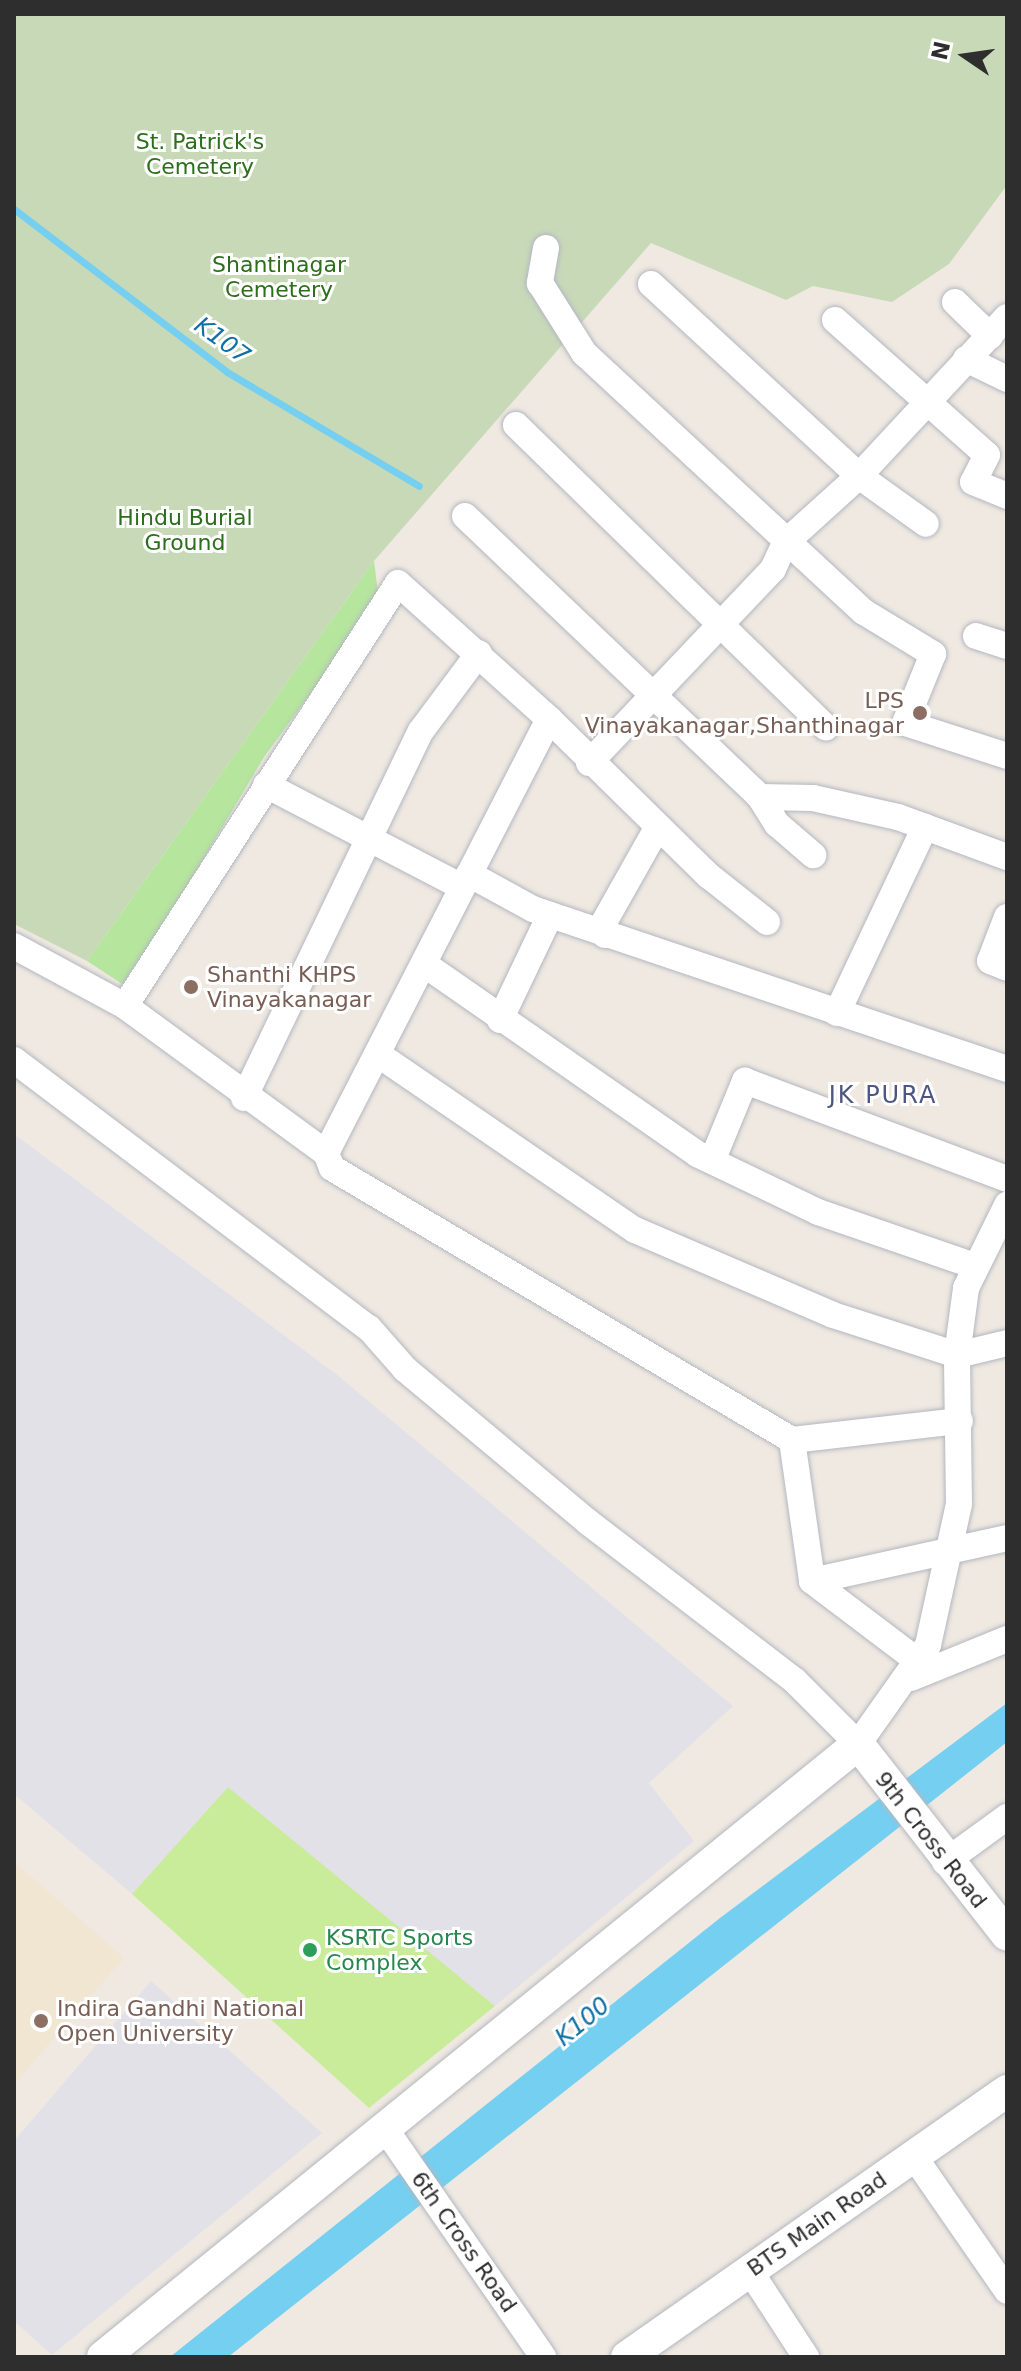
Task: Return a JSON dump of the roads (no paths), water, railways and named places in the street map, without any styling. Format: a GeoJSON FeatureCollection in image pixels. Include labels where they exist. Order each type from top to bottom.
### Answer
{"type":"FeatureCollection","features":[{"type":"Feature","properties":{"kind":"street"},"geometry":{"type":"LineString","coordinates":[[546,248],[540,283],[584,353],[785,543],[864,612],[933,654],[905,723],[1007,756]]}},
{"type":"Feature","properties":{"kind":"street"},"geometry":{"type":"LineString","coordinates":[[651,284],[859,476],[926,524]]}},
{"type":"Feature","properties":{"kind":"street"},"geometry":{"type":"LineString","coordinates":[[589,763],[773,569],[785,543],[859,476],[998,326],[955,302]]}},
{"type":"Feature","properties":{"kind":"street"},"geometry":{"type":"LineString","coordinates":[[835,320],[925,405],[987,455],[973,482],[1007,496]]}},
{"type":"Feature","properties":{"kind":"street"},"geometry":{"type":"LineString","coordinates":[[966,359],[1007,379]]}},
{"type":"Feature","properties":{"kind":"street"},"geometry":{"type":"LineString","coordinates":[[516,425],[826,728]]}},
{"type":"Feature","properties":{"kind":"street"},"geometry":{"type":"LineString","coordinates":[[465,516],[760,797],[777,824],[813,855]]}},
{"type":"Feature","properties":{"kind":"street"},"geometry":{"type":"LineString","coordinates":[[125,1006],[398,583],[549,719],[589,763],[657,828],[767,922]]}},
{"type":"Feature","properties":{"kind":"street"},"geometry":{"type":"LineString","coordinates":[[976,636],[1007,646]]}},
{"type":"Feature","properties":{"kind":"street"},"geometry":{"type":"LineString","coordinates":[[244,1098],[365,841],[421,731],[479,653]]}},
{"type":"Feature","properties":{"kind":"street"},"geometry":{"type":"LineString","coordinates":[[326,1153],[549,719]]}},
{"type":"Feature","properties":{"kind":"street"},"geometry":{"type":"LineString","coordinates":[[266,785],[365,841],[550,915],[1007,1069]]}},
{"type":"Feature","properties":{"kind":"street"},"geometry":{"type":"LineString","coordinates":[[760,797],[813,798],[925,827],[1007,857]]}},
{"type":"Feature","properties":{"kind":"street"},"geometry":{"type":"LineString","coordinates":[[837,1013],[925,827]]}},
{"type":"Feature","properties":{"kind":"street"},"geometry":{"type":"LineString","coordinates":[[605,935],[603,924],[657,828]]}},
{"type":"Feature","properties":{"kind":"street"},"geometry":{"type":"LineString","coordinates":[[500,1020],[550,915]]}},
{"type":"Feature","properties":{"kind":"street"},"geometry":{"type":"LineString","coordinates":[[1007,917],[990,961],[1007,968]]}},
{"type":"Feature","properties":{"kind":"street"},"geometry":{"type":"LineString","coordinates":[[14,946],[125,1006],[244,1098],[326,1153],[332,1168],[792,1440],[960,1421]]}},
{"type":"Feature","properties":{"kind":"street"},"geometry":{"type":"LineString","coordinates":[[424,964],[500,1020],[712,1161],[818,1212],[975,1266]]}},
{"type":"Feature","properties":{"kind":"street"},"geometry":{"type":"LineString","coordinates":[[379,1055],[635,1230],[833,1315],[957,1355],[1007,1343]]}},
{"type":"Feature","properties":{"kind":"street"},"geometry":{"type":"LineString","coordinates":[[14,1060],[369,1328],[405,1369],[588,1522],[794,1680],[858,1744]]}},
{"type":"Feature","properties":{"kind":"street"},"geometry":{"type":"LineString","coordinates":[[712,1161],[745,1081],[1007,1179]]}},
{"type":"Feature","properties":{"kind":"street"},"geometry":{"type":"LineString","coordinates":[[103,2357],[858,1744],[915,1670],[951,1545],[960,1421],[957,1355],[975,1266],[1007,1205]]}},
{"type":"Feature","properties":{"kind":"street"},"geometry":{"type":"LineString","coordinates":[[792,1440],[812,1581],[915,1670]]}},
{"type":"Feature","properties":{"kind":"street"},"geometry":{"type":"LineString","coordinates":[[812,1581],[951,1545],[1007,1538]]}},
{"type":"Feature","properties":{"kind":"street"},"geometry":{"type":"LineString","coordinates":[[915,1670],[1007,1639]]}},
{"type":"Feature","properties":{"kind":"street","name":"9th Cross Road"},"geometry":{"type":"LineString","coordinates":[[858,1744],[945,1862],[1007,1935]]}},
{"type":"Feature","properties":{"kind":"street"},"geometry":{"type":"LineString","coordinates":[[945,1862],[1007,1817]]}},
{"type":"Feature","properties":{"kind":"street","name":"BTS Main Road"},"geometry":{"type":"LineString","coordinates":[[627,2357],[1007,2091]]}},
{"type":"Feature","properties":{"kind":"street","name":"6th Cross Road"},"geometry":{"type":"LineString","coordinates":[[384,2127],[433,2192],[543,2357]]}},
{"type":"Feature","properties":{"kind":"street"},"geometry":{"type":"LineString","coordinates":[[913,2155],[1007,2291]]}},
{"type":"Feature","properties":{"kind":"street"},"geometry":{"type":"LineString","coordinates":[[750,2271],[806,2357]]}},
{"type":"Feature","properties":{"kind":"water","name":"K100"},"geometry":{"type":"Polygon","coordinates":[[[1007,1703],[1007,1742],[228,2357],[170,2357],[720,1918],[1007,1703]]]}},
{"type":"Feature","properties":{"kind":"waterway","name":"K107"},"geometry":{"type":"LineString","coordinates":[[14,209],[227,372],[419,486]]}},
{"type":"Feature","properties":{"kind":"place","name":"LPS Vinayakanagar,Shanthinagar"},"geometry":{"type":"Point","coordinates":[920,713]}},
{"type":"Feature","properties":{"kind":"place","name":"Shanthi KHPS Vinayakanagar"},"geometry":{"type":"Point","coordinates":[191,987]}},
{"type":"Feature","properties":{"kind":"place","name":"KSRTC Sports Complex"},"geometry":{"type":"Point","coordinates":[310,1950]}},
{"type":"Feature","properties":{"kind":"place","name":"Indira Gandhi National Open University"},"geometry":{"type":"Point","coordinates":[41,2021]}},
{"type":"Feature","properties":{"kind":"district","name":"JK PURA"},"geometry":{"type":"Point","coordinates":[883,1096]}},
{"type":"Feature","properties":{"kind":"park label","name":"St. Patrick's Cemetery"},"geometry":{"type":"Point","coordinates":[200,154]}},
{"type":"Feature","properties":{"kind":"park label","name":"Shantinagar Cemetery"},"geometry":{"type":"Point","coordinates":[279,276]}},
{"type":"Feature","properties":{"kind":"park label","name":"Hindu Burial Ground"},"geometry":{"type":"Point","coordinates":[185,530]}}]}
